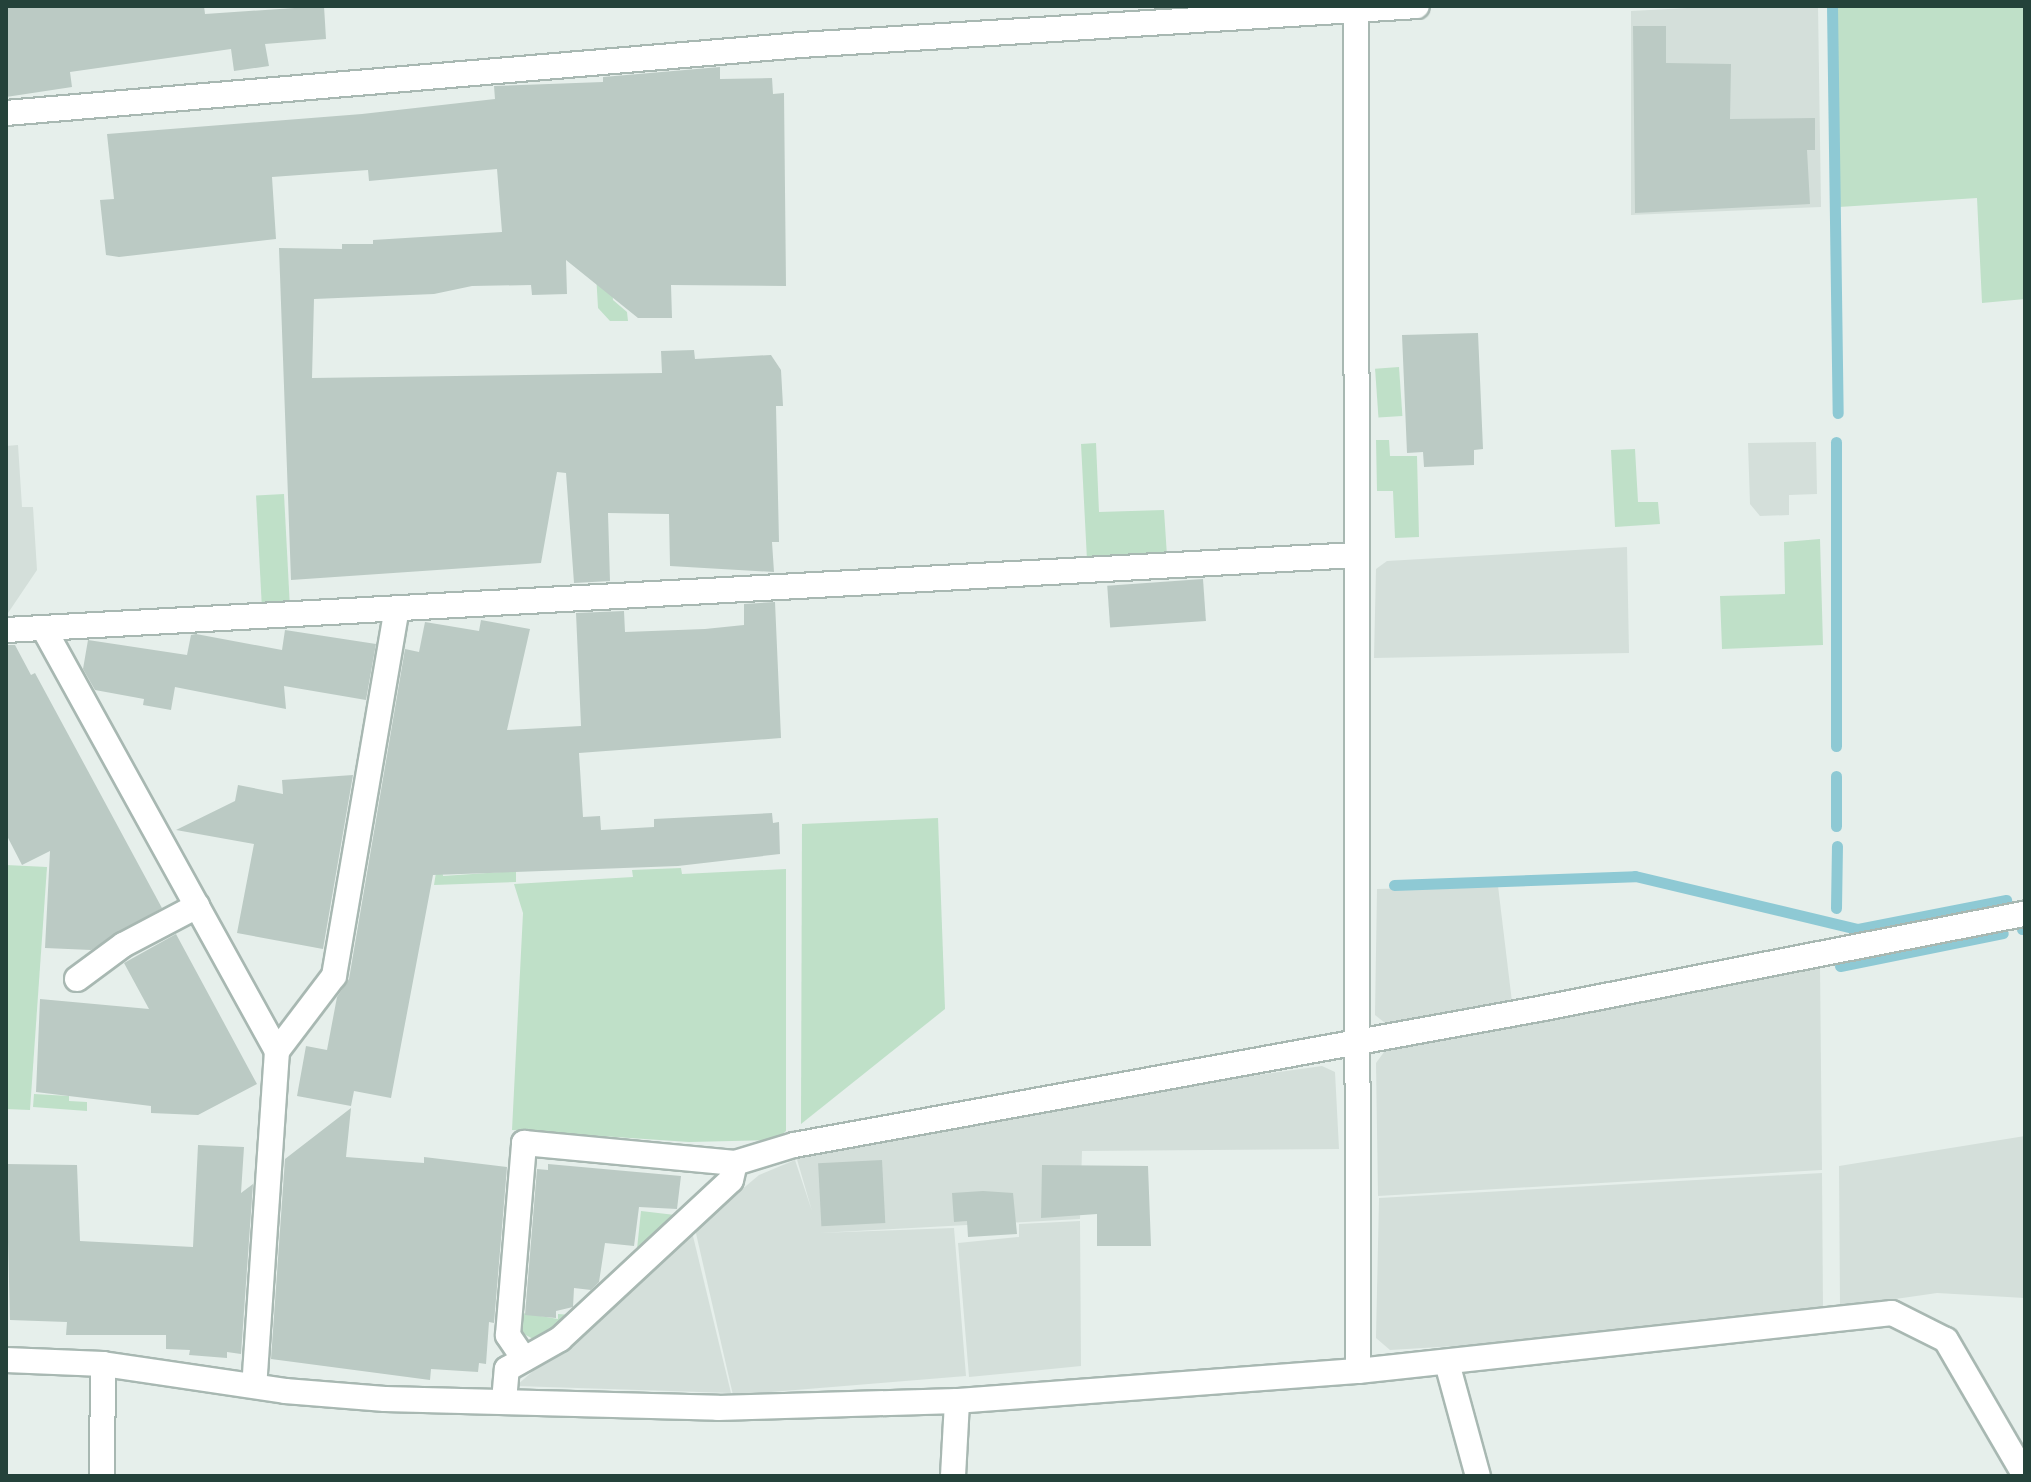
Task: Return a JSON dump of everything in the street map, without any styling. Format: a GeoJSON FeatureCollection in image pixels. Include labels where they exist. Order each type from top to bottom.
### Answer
{"type":"FeatureCollection","features":[{"type":"Feature","properties":{"kind":"street"},"geometry":{"type":"LineString","coordinates":[[6,113],[801,45],[1417,6]]}},
{"type":"Feature","properties":{"kind":"street"},"geometry":{"type":"LineString","coordinates":[[1356,8],[1360,1040],[1358,1371]]}},
{"type":"Feature","properties":{"kind":"street"},"geometry":{"type":"LineString","coordinates":[[6,630],[1357,555]]}},
{"type":"Feature","properties":{"kind":"street"},"geometry":{"type":"LineString","coordinates":[[277,1051],[334,976],[397,608]]}},
{"type":"Feature","properties":{"kind":"street"},"geometry":{"type":"LineString","coordinates":[[44,629],[277,1051],[254,1385]]}},
{"type":"Feature","properties":{"kind":"street"},"geometry":{"type":"LineString","coordinates":[[77,979],[123,945],[197,906]]}},
{"type":"Feature","properties":{"kind":"street"},"geometry":{"type":"LineString","coordinates":[[524,1359],[508,1335],[524,1143],[735,1163],[794,1145],[2025,914]]}},
{"type":"Feature","properties":{"kind":"street"},"geometry":{"type":"LineString","coordinates":[[504,1401],[507,1369],[560,1339],[731,1180],[735,1163]]}},
{"type":"Feature","properties":{"kind":"street"},"geometry":{"type":"LineString","coordinates":[[6,1360],[103,1364],[385,1399],[718,1408],[957,1401],[1358,1371],[1892,1313],[1946,1340],[2025,1476]]}},
{"type":"Feature","properties":{"kind":"street"},"geometry":{"type":"LineString","coordinates":[[1447,1363],[1478,1476]]}},
{"type":"Feature","properties":{"kind":"street"},"geometry":{"type":"LineString","coordinates":[[102,1476],[103,1364]]}},
{"type":"Feature","properties":{"kind":"street"},"geometry":{"type":"LineString","coordinates":[[953,1476],[957,1401]]}},
{"type":"Feature","properties":{"kind":"shaded area"},"geometry":{"type":"Polygon","coordinates":[[[1725,6],[1818,6],[1821,207],[1631,215],[1631,11],[1725,6]]]}},
{"type":"Feature","properties":{"kind":"shaded area"},"geometry":{"type":"Polygon","coordinates":[[[1816,442],[1817,494],[1789,495],[1789,515],[1760,516],[1750,504],[1748,443],[1816,442]]]}},
{"type":"Feature","properties":{"kind":"shaded area"},"geometry":{"type":"Polygon","coordinates":[[[18,445],[22,507],[33,507],[37,570],[6,616],[6,446],[18,445]]]}},
{"type":"Feature","properties":{"kind":"shaded area"},"geometry":{"type":"Polygon","coordinates":[[[1627,547],[1629,653],[1374,658],[1376,569],[1387,561],[1627,547]]]}},
{"type":"Feature","properties":{"kind":"shaded area"},"geometry":{"type":"Polygon","coordinates":[[[1498,886],[1512,1002],[1385,1023],[1375,1015],[1377,889],[1498,886]]]}},
{"type":"Feature","properties":{"kind":"shaded area"},"geometry":{"type":"Polygon","coordinates":[[[1820,966],[1822,1170],[1378,1196],[1376,1063],[1387,1048],[1820,966]]]}},
{"type":"Feature","properties":{"kind":"shaded area"},"geometry":{"type":"Polygon","coordinates":[[[1322,1066],[1335,1072],[1339,1149],[1082,1151],[1080,1219],[819,1233],[954,1228],[966,1376],[733,1395],[695,1229],[759,1175],[795,1160],[812,1211],[796,1156],[1068,1101],[1322,1066]]]}},
{"type":"Feature","properties":{"kind":"shaded area"},"geometry":{"type":"Polygon","coordinates":[[[2025,1136],[2025,1298],[1937,1293],[1840,1307],[1839,1166],[2025,1136]]]}},
{"type":"Feature","properties":{"kind":"shaded area"},"geometry":{"type":"Polygon","coordinates":[[[1822,1173],[1823,1312],[1588,1338],[1390,1350],[1376,1338],[1379,1198],[1822,1173]]]}},
{"type":"Feature","properties":{"kind":"shaded area"},"geometry":{"type":"Polygon","coordinates":[[[1080,1221],[1081,1366],[969,1377],[958,1243],[1019,1237],[1019,1224],[1080,1221]]]}},
{"type":"Feature","properties":{"kind":"shaded area"},"geometry":{"type":"Polygon","coordinates":[[[692,1232],[731,1393],[516,1386],[692,1232]]]}},
{"type":"Feature","properties":{"kind":"green space"},"geometry":{"type":"Polygon","coordinates":[[[1837,6],[2025,6],[2025,299],[1982,303],[1977,198],[1839,207],[1837,6]]]}},
{"type":"Feature","properties":{"kind":"green space"},"geometry":{"type":"Polygon","coordinates":[[[596,273],[612,284],[613,300],[627,312],[628,321],[610,321],[598,308],[596,273]]]}},
{"type":"Feature","properties":{"kind":"green space"},"geometry":{"type":"Polygon","coordinates":[[[1399,367],[1402,416],[1378,418],[1375,369],[1399,367]]]}},
{"type":"Feature","properties":{"kind":"green space"},"geometry":{"type":"Polygon","coordinates":[[[1376,440],[1389,440],[1390,456],[1417,456],[1419,537],[1395,538],[1393,491],[1377,491],[1376,440]]]}},
{"type":"Feature","properties":{"kind":"green space"},"geometry":{"type":"Polygon","coordinates":[[[1096,443],[1099,512],[1164,510],[1167,556],[1087,560],[1081,444],[1096,443]]]}},
{"type":"Feature","properties":{"kind":"green space"},"geometry":{"type":"Polygon","coordinates":[[[1635,449],[1638,502],[1658,502],[1660,524],[1615,527],[1611,450],[1635,449]]]}},
{"type":"Feature","properties":{"kind":"green space"},"geometry":{"type":"Polygon","coordinates":[[[284,494],[290,602],[262,603],[256,495],[284,494]]]}},
{"type":"Feature","properties":{"kind":"green space"},"geometry":{"type":"Polygon","coordinates":[[[1820,539],[1823,645],[1722,649],[1720,596],[1785,594],[1784,542],[1820,539]]]}},
{"type":"Feature","properties":{"kind":"green space"},"geometry":{"type":"Polygon","coordinates":[[[938,818],[945,1009],[801,1124],[802,824],[938,818]]]}},
{"type":"Feature","properties":{"kind":"green space"},"geometry":{"type":"Polygon","coordinates":[[[440,847],[443,876],[502,872],[516,864],[516,882],[434,885],[440,847]]]}},
{"type":"Feature","properties":{"kind":"green space"},"geometry":{"type":"Polygon","coordinates":[[[6,865],[47,867],[30,1110],[6,1109],[6,865]]]}},
{"type":"Feature","properties":{"kind":"green space"},"geometry":{"type":"Polygon","coordinates":[[[681,868],[682,874],[786,869],[786,1131],[776,1140],[689,1142],[512,1130],[523,913],[514,884],[633,877],[632,870],[681,868]]]}},
{"type":"Feature","properties":{"kind":"green space"},"geometry":{"type":"Polygon","coordinates":[[[34,1094],[69,1096],[69,1101],[87,1102],[87,1111],[33,1107],[34,1094]]]}},
{"type":"Feature","properties":{"kind":"green space"},"geometry":{"type":"Polygon","coordinates":[[[641,1211],[675,1215],[637,1249],[641,1211]]]}},
{"type":"Feature","properties":{"kind":"green space"},"geometry":{"type":"Polygon","coordinates":[[[523,1313],[558,1319],[558,1314],[571,1315],[535,1340],[522,1333],[523,1313]]]}},
{"type":"Feature","properties":{"kind":"building"},"geometry":{"type":"Polygon","coordinates":[[[6,6],[204,6],[205,14],[324,6],[326,39],[265,44],[269,66],[234,71],[231,49],[70,72],[72,87],[6,97],[6,6]]]}},
{"type":"Feature","properties":{"kind":"building"},"geometry":{"type":"Polygon","coordinates":[[[1633,26],[1666,26],[1666,63],[1731,64],[1730,119],[1815,118],[1815,150],[1807,150],[1810,204],[1635,213],[1633,26]]]}},
{"type":"Feature","properties":{"kind":"building"},"geometry":{"type":"Polygon","coordinates":[[[720,67],[720,79],[772,78],[773,94],[784,93],[786,286],[671,285],[672,318],[638,318],[566,260],[567,294],[532,295],[531,285],[472,286],[434,294],[314,299],[312,378],[662,373],[661,351],[694,350],[695,359],[771,355],[781,370],[783,406],[776,406],[779,542],[772,542],[774,572],[670,566],[669,514],[608,513],[610,581],[574,583],[566,473],[557,472],[541,563],[291,580],[279,248],[342,249],[342,244],[373,244],[373,240],[502,232],[497,169],[369,181],[368,170],[272,177],[276,239],[119,257],[106,255],[100,200],[114,199],[107,134],[362,114],[495,99],[494,86],[603,82],[603,77],[720,67]]]}},
{"type":"Feature","properties":{"kind":"building"},"geometry":{"type":"Polygon","coordinates":[[[1478,333],[1483,449],[1474,450],[1474,465],[1424,467],[1423,452],[1407,453],[1402,335],[1478,333]]]}},
{"type":"Feature","properties":{"kind":"building"},"geometry":{"type":"Polygon","coordinates":[[[1203,579],[1206,621],[1110,628],[1107,586],[1203,579]]]}},
{"type":"Feature","properties":{"kind":"building"},"geometry":{"type":"Polygon","coordinates":[[[775,602],[781,738],[579,753],[583,817],[600,816],[601,830],[654,827],[654,819],[772,813],[773,823],[779,822],[780,854],[678,866],[433,875],[391,1098],[354,1091],[351,1106],[297,1096],[306,1046],[327,1050],[337,997],[349,979],[405,649],[419,652],[425,622],[479,631],[481,620],[530,629],[507,730],[581,726],[576,613],[624,611],[625,632],[705,629],[744,625],[744,604],[775,602]]]}},
{"type":"Feature","properties":{"kind":"building"},"geometry":{"type":"Polygon","coordinates":[[[285,630],[376,644],[366,700],[284,686],[286,709],[175,687],[171,710],[143,705],[144,699],[95,690],[83,669],[88,640],[187,655],[191,635],[196,634],[282,650],[285,630]]]}},
{"type":"Feature","properties":{"kind":"building"},"geometry":{"type":"Polygon","coordinates":[[[6,645],[15,645],[31,675],[35,673],[162,908],[91,950],[45,948],[50,851],[22,865],[6,834],[6,645]]]}},
{"type":"Feature","properties":{"kind":"building"},"geometry":{"type":"Polygon","coordinates":[[[353,775],[323,949],[237,933],[254,844],[176,830],[235,801],[238,785],[283,794],[282,780],[353,775]]]}},
{"type":"Feature","properties":{"kind":"building"},"geometry":{"type":"Polygon","coordinates":[[[176,934],[257,1084],[198,1115],[151,1113],[151,1106],[36,1092],[40,999],[149,1009],[124,963],[176,934]]]}},
{"type":"Feature","properties":{"kind":"building"},"geometry":{"type":"Polygon","coordinates":[[[351,1108],[346,1157],[424,1163],[424,1157],[507,1167],[494,1323],[489,1322],[486,1364],[479,1363],[478,1372],[431,1369],[430,1380],[271,1359],[285,1159],[351,1108]]]}},
{"type":"Feature","properties":{"kind":"building"},"geometry":{"type":"Polygon","coordinates":[[[198,1145],[244,1147],[241,1193],[253,1184],[241,1354],[227,1352],[227,1358],[189,1355],[190,1350],[166,1349],[166,1335],[66,1335],[67,1322],[10,1320],[6,1164],[77,1165],[80,1241],[193,1247],[198,1145]]]}},
{"type":"Feature","properties":{"kind":"building"},"geometry":{"type":"Polygon","coordinates":[[[882,1160],[885,1223],[821,1226],[818,1163],[882,1160]]]}},
{"type":"Feature","properties":{"kind":"building"},"geometry":{"type":"Polygon","coordinates":[[[548,1164],[681,1176],[677,1209],[639,1207],[634,1246],[605,1243],[599,1282],[591,1290],[574,1288],[573,1307],[556,1311],[556,1318],[525,1315],[537,1169],[548,1170],[548,1164]]]}},
{"type":"Feature","properties":{"kind":"building"},"geometry":{"type":"Polygon","coordinates":[[[1042,1165],[1148,1166],[1151,1246],[1097,1246],[1097,1214],[1041,1218],[1042,1165]]]}},
{"type":"Feature","properties":{"kind":"building"},"geometry":{"type":"Polygon","coordinates":[[[952,1193],[1013,1193],[1017,1234],[968,1237],[967,1221],[954,1222],[952,1193]]]}},
{"type":"Feature","properties":{"kind":"waterway"},"geometry":{"type":"LineString","coordinates":[[1832,6],[1838,413]]}},
{"type":"Feature","properties":{"kind":"waterway"},"geometry":{"type":"LineString","coordinates":[[1836,442],[1836,746]]}},
{"type":"Feature","properties":{"kind":"waterway"},"geometry":{"type":"LineString","coordinates":[[1836,776],[1836,826]]}},
{"type":"Feature","properties":{"kind":"waterway"},"geometry":{"type":"LineString","coordinates":[[1836,908],[1837,846]]}},
{"type":"Feature","properties":{"kind":"waterway"},"geometry":{"type":"LineString","coordinates":[[1394,885],[1635,876],[1858,929],[2006,900]]}},
{"type":"Feature","properties":{"kind":"waterway"},"geometry":{"type":"LineString","coordinates":[[1840,966],[2003,933]]}}]}
